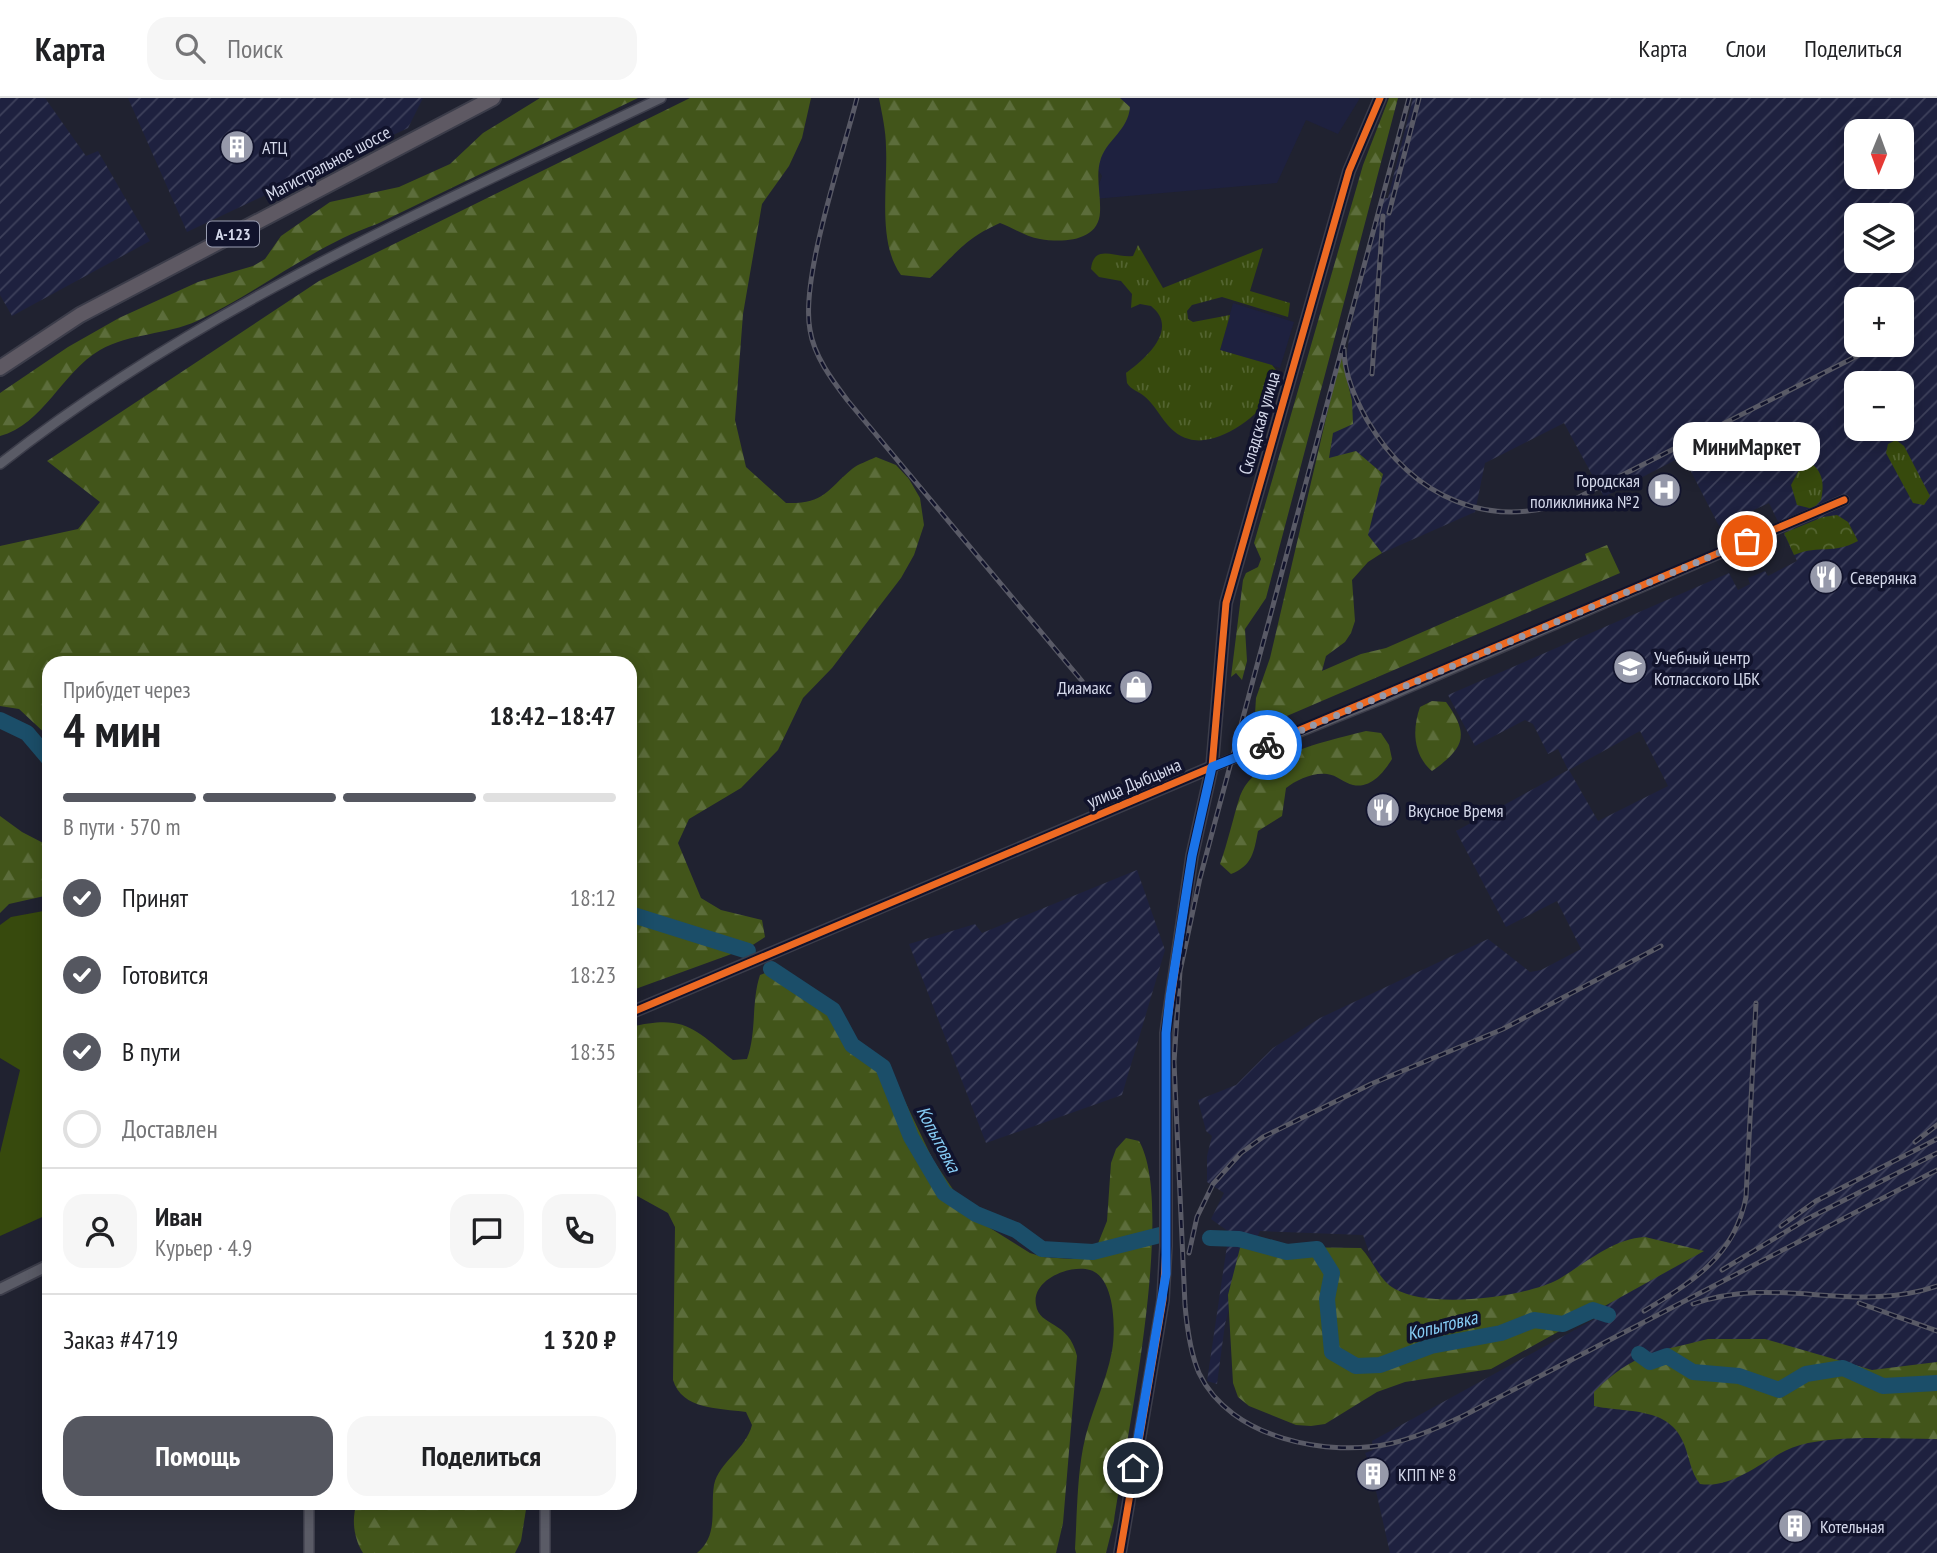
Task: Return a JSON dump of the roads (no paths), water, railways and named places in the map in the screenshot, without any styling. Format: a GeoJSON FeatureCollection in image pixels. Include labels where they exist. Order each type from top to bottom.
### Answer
{"type":"FeatureCollection","features":[{"type":"Feature","properties":{"kind":"main road","name":"Магистральное шоссе"},"geometry":{"type":"LineString","coordinates":[[0,368],[25,348],[80,315],[468,104],[493,98]]}},
{"type":"Feature","properties":{"kind":"street"},"geometry":{"type":"LineString","coordinates":[[0,464],[153,356],[235,308],[332,256],[661,98]]}},
{"type":"Feature","properties":{"kind":"street","name":"Складская улица"},"geometry":{"type":"LineString","coordinates":[[1120,1553],[1166,1274],[1166,1045],[1170,997],[1192,856],[1212,767],[1226,603],[1352,160],[1380,98]]}},
{"type":"Feature","properties":{"kind":"street","name":"улица Дыбцына"},"geometry":{"type":"LineString","coordinates":[[637,1010],[1212,767],[1382,699],[1844,500]]}},
{"type":"Feature","properties":{"kind":"street"},"geometry":{"type":"LineString","coordinates":[[0,1289],[42,1268]]}},
{"type":"Feature","properties":{"kind":"street"},"geometry":{"type":"LineString","coordinates":[[309,1510],[309,1553]]}},
{"type":"Feature","properties":{"kind":"street"},"geometry":{"type":"LineString","coordinates":[[545,1510],[545,1553]]}},
{"type":"Feature","properties":{"kind":"waterway","name":"Копытовка"},"geometry":{"type":"LineString","coordinates":[[0,720],[27,733],[42,751]]}},
{"type":"Feature","properties":{"kind":"waterway","name":"Копытовка"},"geometry":{"type":"LineString","coordinates":[[637,916],[748,951]]}},
{"type":"Feature","properties":{"kind":"waterway","name":"Копытовка"},"geometry":{"type":"LineString","coordinates":[[771,969],[833,1010],[852,1045],[883,1067],[911,1137],[944,1193],[976,1214],[1016,1230],[1042,1249],[1093,1252],[1160,1235]]}},
{"type":"Feature","properties":{"kind":"waterway","name":"Копытовка"},"geometry":{"type":"LineString","coordinates":[[1210,1238],[1239,1239],[1287,1252],[1317,1249],[1332,1273],[1327,1299],[1332,1352],[1356,1366],[1380,1365],[1431,1346],[1501,1333],[1534,1320],[1563,1324],[1593,1310],[1608,1315]]}},
{"type":"Feature","properties":{"kind":"waterway","name":"Копытовка"},"geometry":{"type":"LineString","coordinates":[[1639,1354],[1650,1362],[1667,1356],[1693,1372],[1739,1376],[1779,1390],[1806,1374],[1843,1368],[1883,1386],[1937,1383]]}},
{"type":"Feature","properties":{"kind":"railway"},"geometry":{"type":"LineString","coordinates":[[857,98],[824,216],[811,280],[810,330],[815,349],[848,401],[1082,681]]}},
{"type":"Feature","properties":{"kind":"railway"},"geometry":{"type":"LineString","coordinates":[[1409,98],[1200,878],[1180,971],[1174,1062],[1185,1305],[1189,1340],[1199,1373],[1214,1396],[1233,1414],[1257,1428],[1284,1438],[1340,1448],[1368,1447],[1402,1441],[1463,1416],[1937,1170]]}},
{"type":"Feature","properties":{"kind":"railway"},"geometry":{"type":"LineString","coordinates":[[1389,213],[1419,98]]}},
{"type":"Feature","properties":{"kind":"railway"},"geometry":{"type":"LineString","coordinates":[[1372,374],[1383,216]]}},
{"type":"Feature","properties":{"kind":"railway"},"geometry":{"type":"LineString","coordinates":[[1344,349],[1348,377],[1367,420],[1385,447],[1407,470],[1431,488],[1457,501],[1485,509],[1514,512],[1545,508],[1577,498],[1855,357]]}},
{"type":"Feature","properties":{"kind":"railway"},"geometry":{"type":"LineString","coordinates":[[1189,1253],[1197,1217],[1213,1184],[1241,1153],[1263,1137],[1371,1084],[1503,1029],[1661,946]]}},
{"type":"Feature","properties":{"kind":"railway"},"geometry":{"type":"LineString","coordinates":[[1644,1311],[1679,1289],[1709,1265],[1732,1236],[1740,1218],[1746,1197],[1756,1003]]}},
{"type":"Feature","properties":{"kind":"railway"},"geometry":{"type":"LineString","coordinates":[[1915,1142],[1937,1125]]}},
{"type":"Feature","properties":{"kind":"railway"},"geometry":{"type":"LineString","coordinates":[[1781,1226],[1816,1201],[1937,1139]]}},
{"type":"Feature","properties":{"kind":"railway"},"geometry":{"type":"LineString","coordinates":[[1722,1270],[1807,1219],[1937,1153]]}},
{"type":"Feature","properties":{"kind":"railway"},"geometry":{"type":"LineString","coordinates":[[1693,1304],[1725,1296],[1755,1293],[1875,1297],[1905,1294],[1937,1286]]}},
{"type":"Feature","properties":{"kind":"railway"},"geometry":{"type":"LineString","coordinates":[[1859,1303],[1937,1331]]}},
{"type":"Feature","properties":{"kind":"place","name":"АТЦ"},"geometry":{"type":"Point","coordinates":[237,147]}},
{"type":"Feature","properties":{"kind":"place","name":"Городская поликлиника №2"},"geometry":{"type":"Point","coordinates":[1664,490]}},
{"type":"Feature","properties":{"kind":"place","name":"MиниMаркет"},"geometry":{"type":"Point","coordinates":[1747,541]}},
{"type":"Feature","properties":{"kind":"place","name":"Северянка"},"geometry":{"type":"Point","coordinates":[1826,577]}},
{"type":"Feature","properties":{"kind":"place","name":"Учебный центр Котласского ЦБК"},"geometry":{"type":"Point","coordinates":[1630,667]}},
{"type":"Feature","properties":{"kind":"place","name":"Диамакс"},"geometry":{"type":"Point","coordinates":[1136,687]}},
{"type":"Feature","properties":{"kind":"place","name":"Вкусное Время"},"geometry":{"type":"Point","coordinates":[1383,810]}},
{"type":"Feature","properties":{"kind":"place","name":"КПП № 8"},"geometry":{"type":"Point","coordinates":[1373,1474]}},
{"type":"Feature","properties":{"kind":"place","name":"Котельная"},"geometry":{"type":"Point","coordinates":[1795,1526]}}]}
